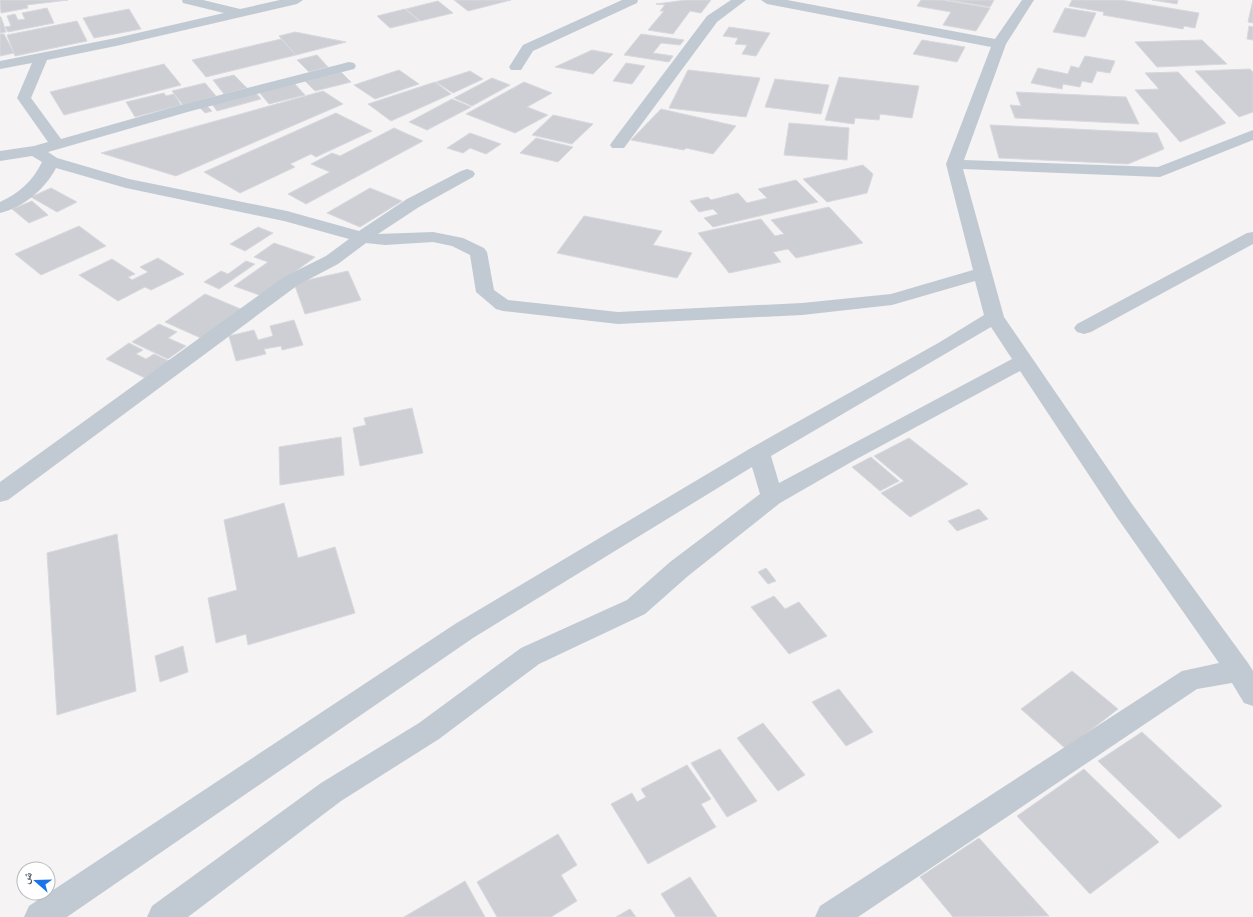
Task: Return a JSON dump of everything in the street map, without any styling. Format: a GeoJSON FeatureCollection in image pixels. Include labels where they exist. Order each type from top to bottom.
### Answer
{"type":"FeatureCollection","features":[{"type":"Feature","properties":{"kind":"street"},"geometry":{"type":"LineString","coordinates":[[188,0],[239,14]]}},
{"type":"Feature","properties":{"kind":"street"},"geometry":{"type":"LineString","coordinates":[[0,65],[239,14],[297,0]]}},
{"type":"Feature","properties":{"kind":"street"},"geometry":{"type":"LineString","coordinates":[[516,67],[528,48],[632,0]]}},
{"type":"Feature","properties":{"kind":"street"},"geometry":{"type":"LineString","coordinates":[[618,145],[712,19],[740,0]]}},
{"type":"Feature","properties":{"kind":"street"},"geometry":{"type":"LineString","coordinates":[[767,0],[1000,44]]}},
{"type":"Feature","properties":{"kind":"street"},"geometry":{"type":"LineString","coordinates":[[1028,0],[1000,44],[954,164],[994,317],[1124,510],[1239,671],[1253,695]]}},
{"type":"Feature","properties":{"kind":"street"},"geometry":{"type":"LineString","coordinates":[[41,57],[24,98],[58,145]]}},
{"type":"Feature","properties":{"kind":"street"},"geometry":{"type":"LineString","coordinates":[[0,156],[35,151],[186,108],[348,66]]}},
{"type":"Feature","properties":{"kind":"street"},"geometry":{"type":"LineString","coordinates":[[954,164],[1160,172],[1253,135]]}},
{"type":"Feature","properties":{"kind":"street"},"geometry":{"type":"LineString","coordinates":[[35,151],[51,161],[126,183],[287,216],[362,237],[385,240],[433,238],[457,242],[478,252],[485,292],[504,304],[618,318],[802,309],[892,299],[982,273]]}},
{"type":"Feature","properties":{"kind":"street"},"geometry":{"type":"LineString","coordinates":[[0,208],[30,191],[45,176],[51,161]]}},
{"type":"Feature","properties":{"kind":"street"},"geometry":{"type":"LineString","coordinates":[[0,494],[291,281],[332,260],[362,237],[413,203],[467,174]]}},
{"type":"Feature","properties":{"kind":"street"},"geometry":{"type":"LineString","coordinates":[[1084,328],[1253,237]]}},
{"type":"Feature","properties":{"kind":"street"},"geometry":{"type":"LineString","coordinates":[[40,917],[464,631],[759,453],[994,317]]}},
{"type":"Feature","properties":{"kind":"street"},"geometry":{"type":"LineString","coordinates":[[163,917],[331,792],[429,731],[530,656],[636,607],[679,569],[772,497],[845,456],[1024,361]]}},
{"type":"Feature","properties":{"kind":"street"},"geometry":{"type":"LineString","coordinates":[[759,453],[772,497]]}},
{"type":"Feature","properties":{"kind":"street"},"geometry":{"type":"LineString","coordinates":[[831,917],[1191,679],[1239,671]]}},
{"type":"Feature","properties":{"kind":"building"},"geometry":{"type":"Polygon","coordinates":[[[0,0],[68,0],[27,5],[28,8],[1,13],[0,0]]]}},
{"type":"Feature","properties":{"kind":"building"},"geometry":{"type":"Polygon","coordinates":[[[454,0],[511,0],[468,11],[454,0]]]}},
{"type":"Feature","properties":{"kind":"building"},"geometry":{"type":"Polygon","coordinates":[[[686,0],[711,0],[701,13],[690,11],[673,34],[648,30],[664,11],[660,11],[665,5],[656,4],[686,0]]]}},
{"type":"Feature","properties":{"kind":"building"},"geometry":{"type":"Polygon","coordinates":[[[921,0],[942,0],[990,8],[976,31],[943,25],[951,12],[917,6],[921,0]]]}},
{"type":"Feature","properties":{"kind":"building"},"geometry":{"type":"Polygon","coordinates":[[[948,0],[994,0],[990,7],[948,0]]]}},
{"type":"Feature","properties":{"kind":"building"},"geometry":{"type":"Polygon","coordinates":[[[1072,0],[1121,0],[1199,13],[1195,28],[1184,26],[1183,29],[1103,15],[1104,12],[1069,6],[1072,0]]]}},
{"type":"Feature","properties":{"kind":"building"},"geometry":{"type":"Polygon","coordinates":[[[1152,0],[1178,0],[1177,4],[1152,0]]]}},
{"type":"Feature","properties":{"kind":"building"},"geometry":{"type":"Polygon","coordinates":[[[1253,0],[1253,23],[1248,22],[1253,0]]]}},
{"type":"Feature","properties":{"kind":"building"},"geometry":{"type":"Polygon","coordinates":[[[438,1],[453,13],[420,21],[406,9],[438,1]]]}},
{"type":"Feature","properties":{"kind":"building"},"geometry":{"type":"Polygon","coordinates":[[[47,8],[54,23],[8,32],[5,27],[11,26],[7,16],[15,14],[18,20],[25,19],[22,13],[47,8]]]}},
{"type":"Feature","properties":{"kind":"building"},"geometry":{"type":"Polygon","coordinates":[[[1065,8],[1096,13],[1085,37],[1053,32],[1065,8]]]}},
{"type":"Feature","properties":{"kind":"building"},"geometry":{"type":"Polygon","coordinates":[[[129,9],[141,29],[94,38],[83,18],[129,9]]]}},
{"type":"Feature","properties":{"kind":"building"},"geometry":{"type":"Polygon","coordinates":[[[405,9],[419,21],[390,28],[377,16],[405,9]]]}},
{"type":"Feature","properties":{"kind":"building"},"geometry":{"type":"Polygon","coordinates":[[[1,17],[6,32],[0,33],[1,17]]]}},
{"type":"Feature","properties":{"kind":"building"},"geometry":{"type":"Polygon","coordinates":[[[77,21],[87,41],[15,56],[7,35],[77,21]]]}},
{"type":"Feature","properties":{"kind":"building"},"geometry":{"type":"Polygon","coordinates":[[[1249,26],[1253,27],[1253,40],[1247,39],[1249,26]]]}},
{"type":"Feature","properties":{"kind":"building"},"geometry":{"type":"Polygon","coordinates":[[[729,27],[770,33],[756,56],[742,54],[747,45],[735,44],[738,38],[723,36],[729,27]]]}},
{"type":"Feature","properties":{"kind":"building"},"geometry":{"type":"Polygon","coordinates":[[[295,32],[346,42],[296,55],[279,36],[295,32]]]}},
{"type":"Feature","properties":{"kind":"building"},"geometry":{"type":"Polygon","coordinates":[[[0,34],[4,34],[14,53],[0,56],[0,34]]]}},
{"type":"Feature","properties":{"kind":"building"},"geometry":{"type":"Polygon","coordinates":[[[641,34],[684,40],[680,45],[661,43],[653,53],[673,56],[669,62],[624,55],[641,34]]]}},
{"type":"Feature","properties":{"kind":"building"},"geometry":{"type":"Polygon","coordinates":[[[281,39],[296,55],[206,77],[192,60],[281,39]]]}},
{"type":"Feature","properties":{"kind":"building"},"geometry":{"type":"Polygon","coordinates":[[[922,40],[965,47],[957,62],[913,54],[922,40]]]}},
{"type":"Feature","properties":{"kind":"building"},"geometry":{"type":"Polygon","coordinates":[[[1202,40],[1227,64],[1157,67],[1135,42],[1202,40]]]}},
{"type":"Feature","properties":{"kind":"building"},"geometry":{"type":"Polygon","coordinates":[[[592,50],[613,54],[593,74],[555,67],[592,50]]]}},
{"type":"Feature","properties":{"kind":"building"},"geometry":{"type":"Polygon","coordinates":[[[317,55],[328,67],[309,72],[297,60],[317,55]]]}},
{"type":"Feature","properties":{"kind":"building"},"geometry":{"type":"Polygon","coordinates":[[[1085,56],[1115,61],[1110,73],[1097,71],[1092,83],[1082,81],[1080,87],[1063,84],[1062,89],[1031,83],[1038,68],[1068,74],[1071,66],[1079,68],[1085,56]]]}},
{"type":"Feature","properties":{"kind":"building"},"geometry":{"type":"Polygon","coordinates":[[[626,63],[645,66],[632,84],[613,81],[626,63]]]}},
{"type":"Feature","properties":{"kind":"building"},"geometry":{"type":"Polygon","coordinates":[[[164,64],[181,85],[64,115],[50,92],[164,64]]]}},
{"type":"Feature","properties":{"kind":"building"},"geometry":{"type":"Polygon","coordinates":[[[1250,69],[1253,72],[1253,112],[1239,117],[1195,71],[1250,69]]]}},
{"type":"Feature","properties":{"kind":"building"},"geometry":{"type":"Polygon","coordinates":[[[399,70],[419,84],[375,99],[354,85],[399,70]]]}},
{"type":"Feature","properties":{"kind":"building"},"geometry":{"type":"Polygon","coordinates":[[[688,70],[760,78],[746,117],[669,108],[688,70]]]}},
{"type":"Feature","properties":{"kind":"building"},"geometry":{"type":"Polygon","coordinates":[[[470,71],[483,79],[453,93],[436,82],[470,71]]]}},
{"type":"Feature","properties":{"kind":"building"},"geometry":{"type":"Polygon","coordinates":[[[341,72],[351,82],[315,91],[305,81],[341,72]]]}},
{"type":"Feature","properties":{"kind":"building"},"geometry":{"type":"Polygon","coordinates":[[[1178,72],[1226,123],[1180,142],[1135,90],[1159,89],[1145,73],[1178,72]]]}},
{"type":"Feature","properties":{"kind":"building"},"geometry":{"type":"Polygon","coordinates":[[[234,75],[247,88],[224,94],[213,80],[234,75]]]}},
{"type":"Feature","properties":{"kind":"building"},"geometry":{"type":"Polygon","coordinates":[[[839,77],[919,86],[912,118],[880,114],[879,120],[855,118],[854,124],[825,120],[839,77]]]}},
{"type":"Feature","properties":{"kind":"building"},"geometry":{"type":"Polygon","coordinates":[[[492,78],[510,85],[472,106],[454,98],[492,78]]]}},
{"type":"Feature","properties":{"kind":"building"},"geometry":{"type":"Polygon","coordinates":[[[775,79],[829,85],[821,114],[765,107],[775,79]]]}},
{"type":"Feature","properties":{"kind":"building"},"geometry":{"type":"Polygon","coordinates":[[[435,82],[451,94],[391,121],[368,104],[435,82]]]}},
{"type":"Feature","properties":{"kind":"building"},"geometry":{"type":"Polygon","coordinates":[[[524,82],[552,93],[527,107],[548,115],[515,133],[466,114],[524,82]]]}},
{"type":"Feature","properties":{"kind":"building"},"geometry":{"type":"Polygon","coordinates":[[[205,83],[216,96],[183,105],[172,91],[205,83]]]}},
{"type":"Feature","properties":{"kind":"building"},"geometry":{"type":"Polygon","coordinates":[[[294,83],[305,95],[269,104],[259,92],[294,83]]]}},
{"type":"Feature","properties":{"kind":"building"},"geometry":{"type":"Polygon","coordinates":[[[323,91],[343,104],[176,176],[101,153],[323,91]]]}},
{"type":"Feature","properties":{"kind":"building"},"geometry":{"type":"Polygon","coordinates":[[[255,92],[261,99],[217,111],[211,103],[255,92]]]}},
{"type":"Feature","properties":{"kind":"building"},"geometry":{"type":"Polygon","coordinates":[[[1016,92],[1126,97],[1139,124],[1015,118],[1010,105],[1021,106],[1016,92]]]}},
{"type":"Feature","properties":{"kind":"building"},"geometry":{"type":"Polygon","coordinates":[[[164,93],[166,96],[174,94],[181,105],[135,117],[126,102],[164,93]]]}},
{"type":"Feature","properties":{"kind":"building"},"geometry":{"type":"Polygon","coordinates":[[[452,99],[471,107],[427,130],[409,122],[452,99]]]}},
{"type":"Feature","properties":{"kind":"building"},"geometry":{"type":"Polygon","coordinates":[[[207,106],[212,111],[205,113],[200,108],[207,106]]]}},
{"type":"Feature","properties":{"kind":"building"},"geometry":{"type":"Polygon","coordinates":[[[661,109],[736,126],[713,154],[686,148],[684,150],[631,140],[661,109]]]}},
{"type":"Feature","properties":{"kind":"building"},"geometry":{"type":"Polygon","coordinates":[[[336,113],[372,131],[316,157],[311,154],[290,164],[295,167],[240,193],[204,172],[336,113]]]}},
{"type":"Feature","properties":{"kind":"building"},"geometry":{"type":"Polygon","coordinates":[[[553,115],[593,124],[572,144],[532,135],[553,115]]]}},
{"type":"Feature","properties":{"kind":"building"},"geometry":{"type":"Polygon","coordinates":[[[789,123],[849,128],[847,160],[784,155],[789,123]]]}},
{"type":"Feature","properties":{"kind":"building"},"geometry":{"type":"Polygon","coordinates":[[[990,125],[1157,133],[1164,149],[1128,164],[999,158],[990,125]]]}},
{"type":"Feature","properties":{"kind":"building"},"geometry":{"type":"Polygon","coordinates":[[[394,128],[423,141],[306,204],[288,194],[330,172],[311,164],[332,153],[340,156],[394,128]]]}},
{"type":"Feature","properties":{"kind":"building"},"geometry":{"type":"Polygon","coordinates":[[[470,133],[501,144],[486,154],[470,148],[463,153],[447,148],[470,133]]]}},
{"type":"Feature","properties":{"kind":"building"},"geometry":{"type":"Polygon","coordinates":[[[536,138],[573,147],[558,162],[520,153],[536,138]]]}},
{"type":"Feature","properties":{"kind":"building"},"geometry":{"type":"Polygon","coordinates":[[[863,165],[873,174],[867,193],[827,202],[803,179],[863,165]]]}},
{"type":"Feature","properties":{"kind":"building"},"geometry":{"type":"Polygon","coordinates":[[[796,180],[818,202],[713,227],[704,218],[718,214],[713,209],[699,212],[690,201],[708,197],[711,200],[738,193],[747,203],[767,198],[758,189],[796,180]]]}},
{"type":"Feature","properties":{"kind":"building"},"geometry":{"type":"Polygon","coordinates":[[[51,188],[77,202],[57,212],[31,197],[51,188]]]}},
{"type":"Feature","properties":{"kind":"building"},"geometry":{"type":"Polygon","coordinates":[[[370,188],[402,201],[360,227],[327,213],[370,188]]]}},
{"type":"Feature","properties":{"kind":"building"},"geometry":{"type":"Polygon","coordinates":[[[32,201],[48,215],[29,223],[12,209],[32,201]]]}},
{"type":"Feature","properties":{"kind":"building"},"geometry":{"type":"Polygon","coordinates":[[[829,207],[863,243],[796,258],[788,249],[773,252],[781,262],[729,273],[698,233],[761,219],[775,236],[784,234],[771,220],[829,207]]]}},
{"type":"Feature","properties":{"kind":"building"},"geometry":{"type":"Polygon","coordinates":[[[584,216],[662,231],[653,245],[692,253],[677,278],[557,253],[584,216]]]}},
{"type":"Feature","properties":{"kind":"building"},"geometry":{"type":"Polygon","coordinates":[[[79,226],[106,246],[41,275],[15,254],[79,226]]]}},
{"type":"Feature","properties":{"kind":"building"},"geometry":{"type":"Polygon","coordinates":[[[258,227],[273,233],[245,251],[230,244],[258,227]]]}},
{"type":"Feature","properties":{"kind":"building"},"geometry":{"type":"Polygon","coordinates":[[[274,243],[315,257],[262,296],[234,286],[268,262],[254,257],[274,243]]]}},
{"type":"Feature","properties":{"kind":"building"},"geometry":{"type":"Polygon","coordinates":[[[158,258],[184,274],[151,290],[145,287],[118,301],[79,275],[112,259],[135,274],[128,277],[132,280],[148,272],[140,267],[158,258]]]}},
{"type":"Feature","properties":{"kind":"building"},"geometry":{"type":"Polygon","coordinates":[[[246,261],[255,264],[219,289],[204,282],[221,271],[228,274],[246,261]]]}},
{"type":"Feature","properties":{"kind":"building"},"geometry":{"type":"Polygon","coordinates":[[[348,271],[361,300],[305,314],[294,283],[348,271]]]}},
{"type":"Feature","properties":{"kind":"building"},"geometry":{"type":"Polygon","coordinates":[[[205,294],[243,310],[203,339],[165,322],[205,294]]]}},
{"type":"Feature","properties":{"kind":"building"},"geometry":{"type":"Polygon","coordinates":[[[294,320],[303,345],[282,350],[281,346],[264,349],[266,354],[236,361],[229,336],[254,330],[258,340],[273,336],[270,326],[294,320]]]}},
{"type":"Feature","properties":{"kind":"building"},"geometry":{"type":"Polygon","coordinates":[[[159,324],[177,332],[168,338],[186,346],[168,359],[132,342],[159,324]]]}},
{"type":"Feature","properties":{"kind":"building"},"geometry":{"type":"Polygon","coordinates":[[[129,343],[143,350],[136,354],[146,359],[154,354],[169,361],[145,378],[106,359],[129,343]]]}},
{"type":"Feature","properties":{"kind":"building"},"geometry":{"type":"Polygon","coordinates":[[[412,408],[423,453],[360,466],[353,428],[366,425],[364,418],[412,408]]]}},
{"type":"Feature","properties":{"kind":"building"},"geometry":{"type":"Polygon","coordinates":[[[341,437],[344,475],[280,485],[279,447],[341,437]]]}},
{"type":"Feature","properties":{"kind":"building"},"geometry":{"type":"Polygon","coordinates":[[[909,438],[968,484],[910,517],[881,493],[904,481],[874,456],[909,438]]]}},
{"type":"Feature","properties":{"kind":"building"},"geometry":{"type":"Polygon","coordinates":[[[871,457],[899,481],[880,491],[852,467],[871,457]]]}},
{"type":"Feature","properties":{"kind":"building"},"geometry":{"type":"Polygon","coordinates":[[[284,503],[298,558],[335,547],[355,613],[248,645],[246,634],[216,643],[208,598],[237,590],[224,520],[284,503]]]}},
{"type":"Feature","properties":{"kind":"building"},"geometry":{"type":"Polygon","coordinates":[[[979,509],[988,519],[957,531],[948,521],[979,509]]]}},
{"type":"Feature","properties":{"kind":"building"},"geometry":{"type":"Polygon","coordinates":[[[117,534],[136,691],[57,715],[47,553],[117,534]]]}},
{"type":"Feature","properties":{"kind":"building"},"geometry":{"type":"Polygon","coordinates":[[[766,568],[776,581],[768,584],[758,572],[766,568]]]}},
{"type":"Feature","properties":{"kind":"building"},"geometry":{"type":"Polygon","coordinates":[[[774,596],[785,609],[799,602],[827,636],[789,654],[751,607],[774,596]]]}},
{"type":"Feature","properties":{"kind":"building"},"geometry":{"type":"Polygon","coordinates":[[[183,646],[188,672],[160,682],[155,656],[183,646]]]}},
{"type":"Feature","properties":{"kind":"building"},"geometry":{"type":"Polygon","coordinates":[[[1072,671],[1118,709],[1066,749],[1021,709],[1072,671]]]}},
{"type":"Feature","properties":{"kind":"building"},"geometry":{"type":"Polygon","coordinates":[[[839,689],[873,732],[846,746],[812,702],[839,689]]]}},
{"type":"Feature","properties":{"kind":"building"},"geometry":{"type":"Polygon","coordinates":[[[763,723],[805,775],[778,791],[737,738],[763,723]]]}},
{"type":"Feature","properties":{"kind":"building"},"geometry":{"type":"Polygon","coordinates":[[[1142,732],[1222,806],[1179,839],[1098,761],[1142,732]]]}},
{"type":"Feature","properties":{"kind":"building"},"geometry":{"type":"Polygon","coordinates":[[[720,749],[757,801],[727,817],[691,763],[720,749]]]}},
{"type":"Feature","properties":{"kind":"building"},"geometry":{"type":"Polygon","coordinates":[[[687,765],[711,799],[701,804],[716,827],[648,864],[611,804],[632,793],[637,802],[646,797],[641,789],[687,765]]]}},
{"type":"Feature","properties":{"kind":"building"},"geometry":{"type":"Polygon","coordinates":[[[1084,769],[1159,842],[1090,894],[1017,816],[1084,769]]]}},
{"type":"Feature","properties":{"kind":"building"},"geometry":{"type":"Polygon","coordinates":[[[558,834],[577,865],[561,875],[577,901],[551,917],[497,917],[477,882],[558,834]]]}},
{"type":"Feature","properties":{"kind":"building"},"geometry":{"type":"Polygon","coordinates":[[[979,838],[1049,916],[953,917],[920,877],[979,838]]]}},
{"type":"Feature","properties":{"kind":"building"},"geometry":{"type":"Polygon","coordinates":[[[690,877],[717,917],[676,917],[661,894],[690,877]]]}},
{"type":"Feature","properties":{"kind":"building"},"geometry":{"type":"Polygon","coordinates":[[[465,881],[485,917],[404,917],[465,881]]]}},
{"type":"Feature","properties":{"kind":"building"},"geometry":{"type":"Polygon","coordinates":[[[630,909],[636,917],[616,917],[630,909]]]}}]}
